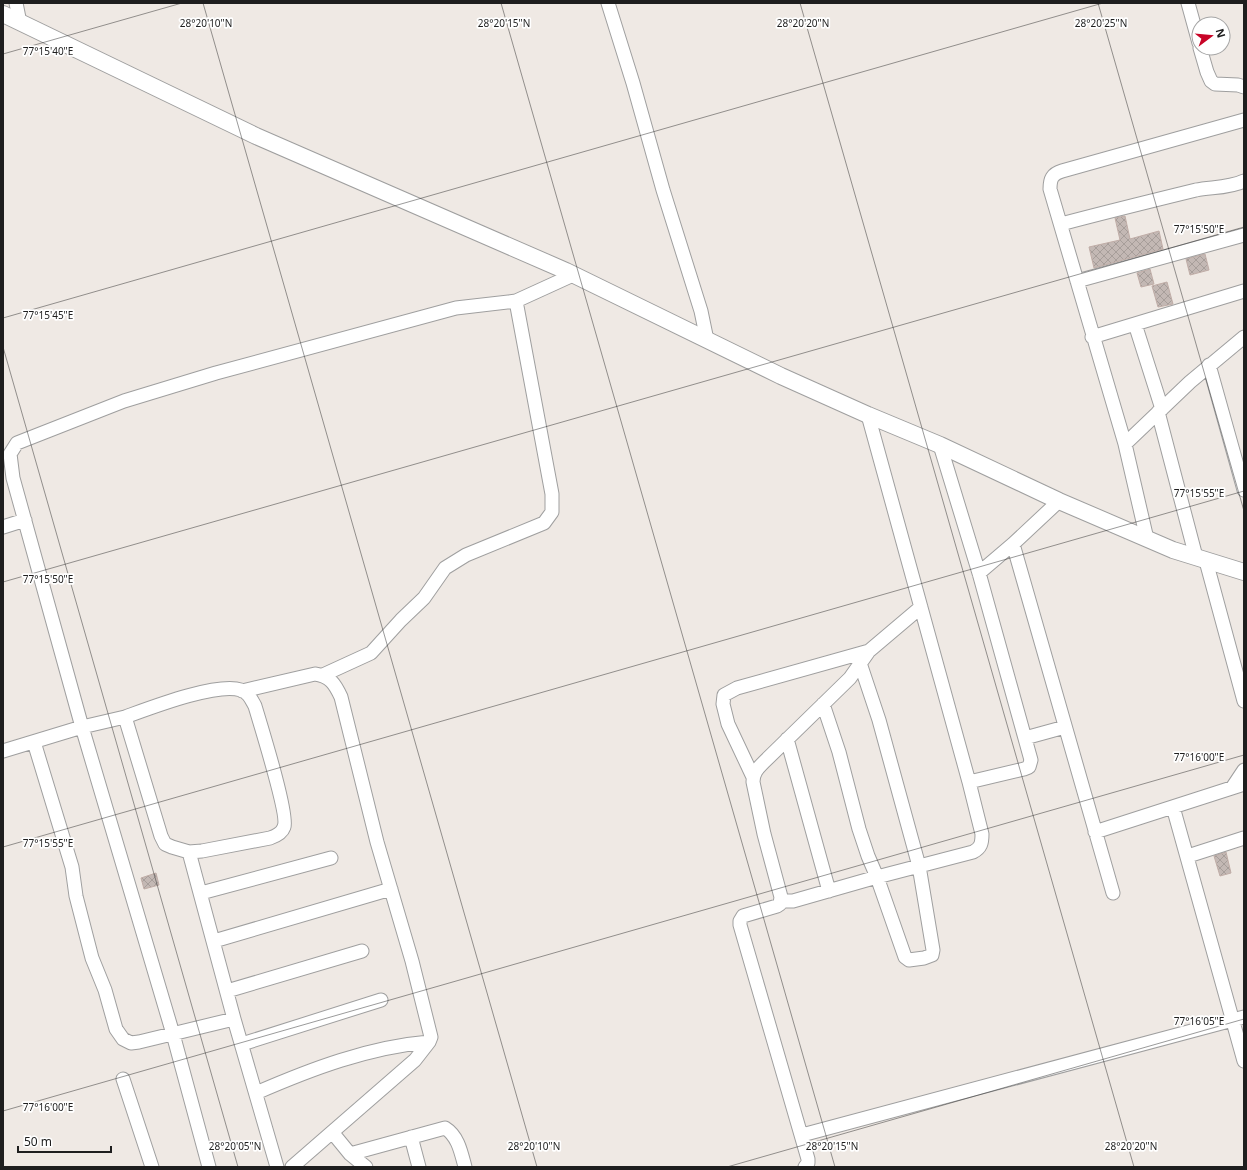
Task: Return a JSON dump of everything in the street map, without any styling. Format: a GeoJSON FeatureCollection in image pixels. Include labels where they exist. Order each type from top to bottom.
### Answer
{"type":"FeatureCollection","features":[{"type":"Feature","properties":{"kind":"street"},"geometry":{"type":"LineString","coordinates":[[16,3],[20,23]]}},
{"type":"Feature","properties":{"kind":"street"},"geometry":{"type":"LineString","coordinates":[[608,3],[633,83],[663,190],[701,311],[707,340]]}},
{"type":"Feature","properties":{"kind":"street"},"geometry":{"type":"LineString","coordinates":[[1188,3],[1192,16]]}},
{"type":"Feature","properties":{"kind":"street"},"geometry":{"type":"LineString","coordinates":[[3,14],[256,136],[573,275],[781,376],[940,445],[1059,501],[1147,539],[1201,559],[1244,572]]}},
{"type":"Feature","properties":{"kind":"street"},"geometry":{"type":"LineString","coordinates":[[1202,56],[1211,81],[1215,84],[1238,85],[1244,88]]}},
{"type":"Feature","properties":{"kind":"street"},"geometry":{"type":"LineString","coordinates":[[1147,539],[1125,444],[1092,337],[1050,188],[1050,182],[1053,175],[1057,172],[1244,120]]}},
{"type":"Feature","properties":{"kind":"street"},"geometry":{"type":"LineString","coordinates":[[1061,224],[1144,202],[1201,189],[1232,185],[1244,181]]}},
{"type":"Feature","properties":{"kind":"street"},"geometry":{"type":"LineString","coordinates":[[1077,281],[1244,235]]}},
{"type":"Feature","properties":{"kind":"street"},"geometry":{"type":"LineString","coordinates":[[210,1167],[173,1034],[82,727],[25,520],[8,479],[10,454],[17,443],[124,401],[216,373],[456,308],[516,301],[573,275]]}},
{"type":"Feature","properties":{"kind":"street"},"geometry":{"type":"LineString","coordinates":[[1092,337],[1244,291]]}},
{"type":"Feature","properties":{"kind":"street"},"geometry":{"type":"LineString","coordinates":[[323,675],[371,653],[401,620],[424,598],[445,568],[466,555],[544,523],[552,512],[552,494],[516,301]]}},
{"type":"Feature","properties":{"kind":"street"},"geometry":{"type":"LineString","coordinates":[[1135,324],[1201,559],[1244,701]]}},
{"type":"Feature","properties":{"kind":"street"},"geometry":{"type":"LineString","coordinates":[[1125,444],[1209,365],[1244,339]]}},
{"type":"Feature","properties":{"kind":"street"},"geometry":{"type":"LineString","coordinates":[[1209,365],[1244,490]]}},
{"type":"Feature","properties":{"kind":"street"},"geometry":{"type":"LineString","coordinates":[[781,901],[790,902],[877,877],[974,852],[981,846],[982,834],[969,782],[868,415]]}},
{"type":"Feature","properties":{"kind":"street"},"geometry":{"type":"LineString","coordinates":[[940,445],[979,573],[1031,760],[1029,767],[969,782]]}},
{"type":"Feature","properties":{"kind":"street"},"geometry":{"type":"LineString","coordinates":[[979,573],[1059,501]]}},
{"type":"Feature","properties":{"kind":"street"},"geometry":{"type":"LineString","coordinates":[[3,527],[25,520]]}},
{"type":"Feature","properties":{"kind":"street"},"geometry":{"type":"LineString","coordinates":[[1013,544],[1113,893]]}},
{"type":"Feature","properties":{"kind":"street"},"geometry":{"type":"LineString","coordinates":[[753,777],[758,767],[850,678],[869,651],[921,608]]}},
{"type":"Feature","properties":{"kind":"street"},"geometry":{"type":"LineString","coordinates":[[805,1167],[808,1163],[808,1158],[802,1135],[740,925],[740,921],[743,916],[777,906],[780,904],[781,897],[758,804],[753,777],[728,724],[723,704],[724,695],[737,688],[869,651]]}},
{"type":"Feature","properties":{"kind":"street"},"geometry":{"type":"LineString","coordinates":[[823,704],[834,734],[858,829],[877,877],[905,957],[912,960],[932,955],[933,950],[919,866],[877,714],[860,663]]}},
{"type":"Feature","properties":{"kind":"street"},"geometry":{"type":"LineString","coordinates":[[242,691],[315,674],[323,675],[330,679],[337,688],[341,697],[377,842],[431,1037],[429,1042],[415,1060],[292,1167]]}},
{"type":"Feature","properties":{"kind":"street"},"geometry":{"type":"LineString","coordinates":[[3,751],[82,727],[125,717],[163,704],[210,691],[232,689],[242,691],[250,696],[255,706],[276,781],[284,815],[285,827],[279,834],[270,838],[202,851],[189,852],[165,844],[161,836],[125,717]]}},
{"type":"Feature","properties":{"kind":"street"},"geometry":{"type":"LineString","coordinates":[[1025,738],[1065,727]]}},
{"type":"Feature","properties":{"kind":"street"},"geometry":{"type":"LineString","coordinates":[[787,739],[829,891]]}},
{"type":"Feature","properties":{"kind":"street"},"geometry":{"type":"LineString","coordinates":[[34,742],[72,867],[76,896],[92,958],[105,990],[116,1029],[123,1039],[131,1043],[139,1042],[234,1019]]}},
{"type":"Feature","properties":{"kind":"street"},"geometry":{"type":"LineString","coordinates":[[1095,832],[1238,786],[1244,770]]}},
{"type":"Feature","properties":{"kind":"street"},"geometry":{"type":"LineString","coordinates":[[1174,807],[1238,1018],[1244,1061]]}},
{"type":"Feature","properties":{"kind":"street"},"geometry":{"type":"LineString","coordinates":[[1188,856],[1244,838]]}},
{"type":"Feature","properties":{"kind":"street"},"geometry":{"type":"LineString","coordinates":[[189,852],[234,1019],[277,1167]]}},
{"type":"Feature","properties":{"kind":"street"},"geometry":{"type":"LineString","coordinates":[[201,893],[331,858]]}},
{"type":"Feature","properties":{"kind":"street"},"geometry":{"type":"LineString","coordinates":[[214,941],[391,889]]}},
{"type":"Feature","properties":{"kind":"street"},"geometry":{"type":"LineString","coordinates":[[227,991],[362,951]]}},
{"type":"Feature","properties":{"kind":"street"},"geometry":{"type":"LineString","coordinates":[[242,1044],[381,1000]]}},
{"type":"Feature","properties":{"kind":"street"},"geometry":{"type":"LineString","coordinates":[[802,1135],[1238,1018]]}},
{"type":"Feature","properties":{"kind":"street"},"geometry":{"type":"LineString","coordinates":[[256,1094],[300,1074],[329,1064],[399,1045],[429,1042]]}},
{"type":"Feature","properties":{"kind":"street"},"geometry":{"type":"LineString","coordinates":[[123,1079],[152,1167]]}},
{"type":"Feature","properties":{"kind":"street"},"geometry":{"type":"LineString","coordinates":[[350,1154],[445,1128],[456,1138],[466,1167]]}},
{"type":"Feature","properties":{"kind":"street"},"geometry":{"type":"LineString","coordinates":[[332,1132],[350,1154],[366,1167]]}},
{"type":"Feature","properties":{"kind":"street"},"geometry":{"type":"LineString","coordinates":[[411,1137],[419,1167]]}},
{"type":"Feature","properties":{"kind":"building"},"geometry":{"type":"Polygon","coordinates":[[[1125,216],[1130,239],[1159,231],[1163,249],[1094,268],[1089,247],[1120,240],[1115,218],[1125,216]]]}},
{"type":"Feature","properties":{"kind":"building"},"geometry":{"type":"Polygon","coordinates":[[[1205,254],[1209,270],[1190,275],[1186,259],[1205,254]]]}},
{"type":"Feature","properties":{"kind":"building"},"geometry":{"type":"Polygon","coordinates":[[[1150,269],[1154,284],[1141,287],[1137,273],[1150,269]]]}},
{"type":"Feature","properties":{"kind":"building"},"geometry":{"type":"Polygon","coordinates":[[[1167,282],[1173,304],[1158,307],[1152,286],[1167,282]]]}},
{"type":"Feature","properties":{"kind":"building"},"geometry":{"type":"Polygon","coordinates":[[[1226,852],[1231,873],[1220,876],[1214,856],[1226,852]]]}},
{"type":"Feature","properties":{"kind":"building"},"geometry":{"type":"Polygon","coordinates":[[[156,873],[159,885],[144,889],[141,878],[156,873]]]}}]}
